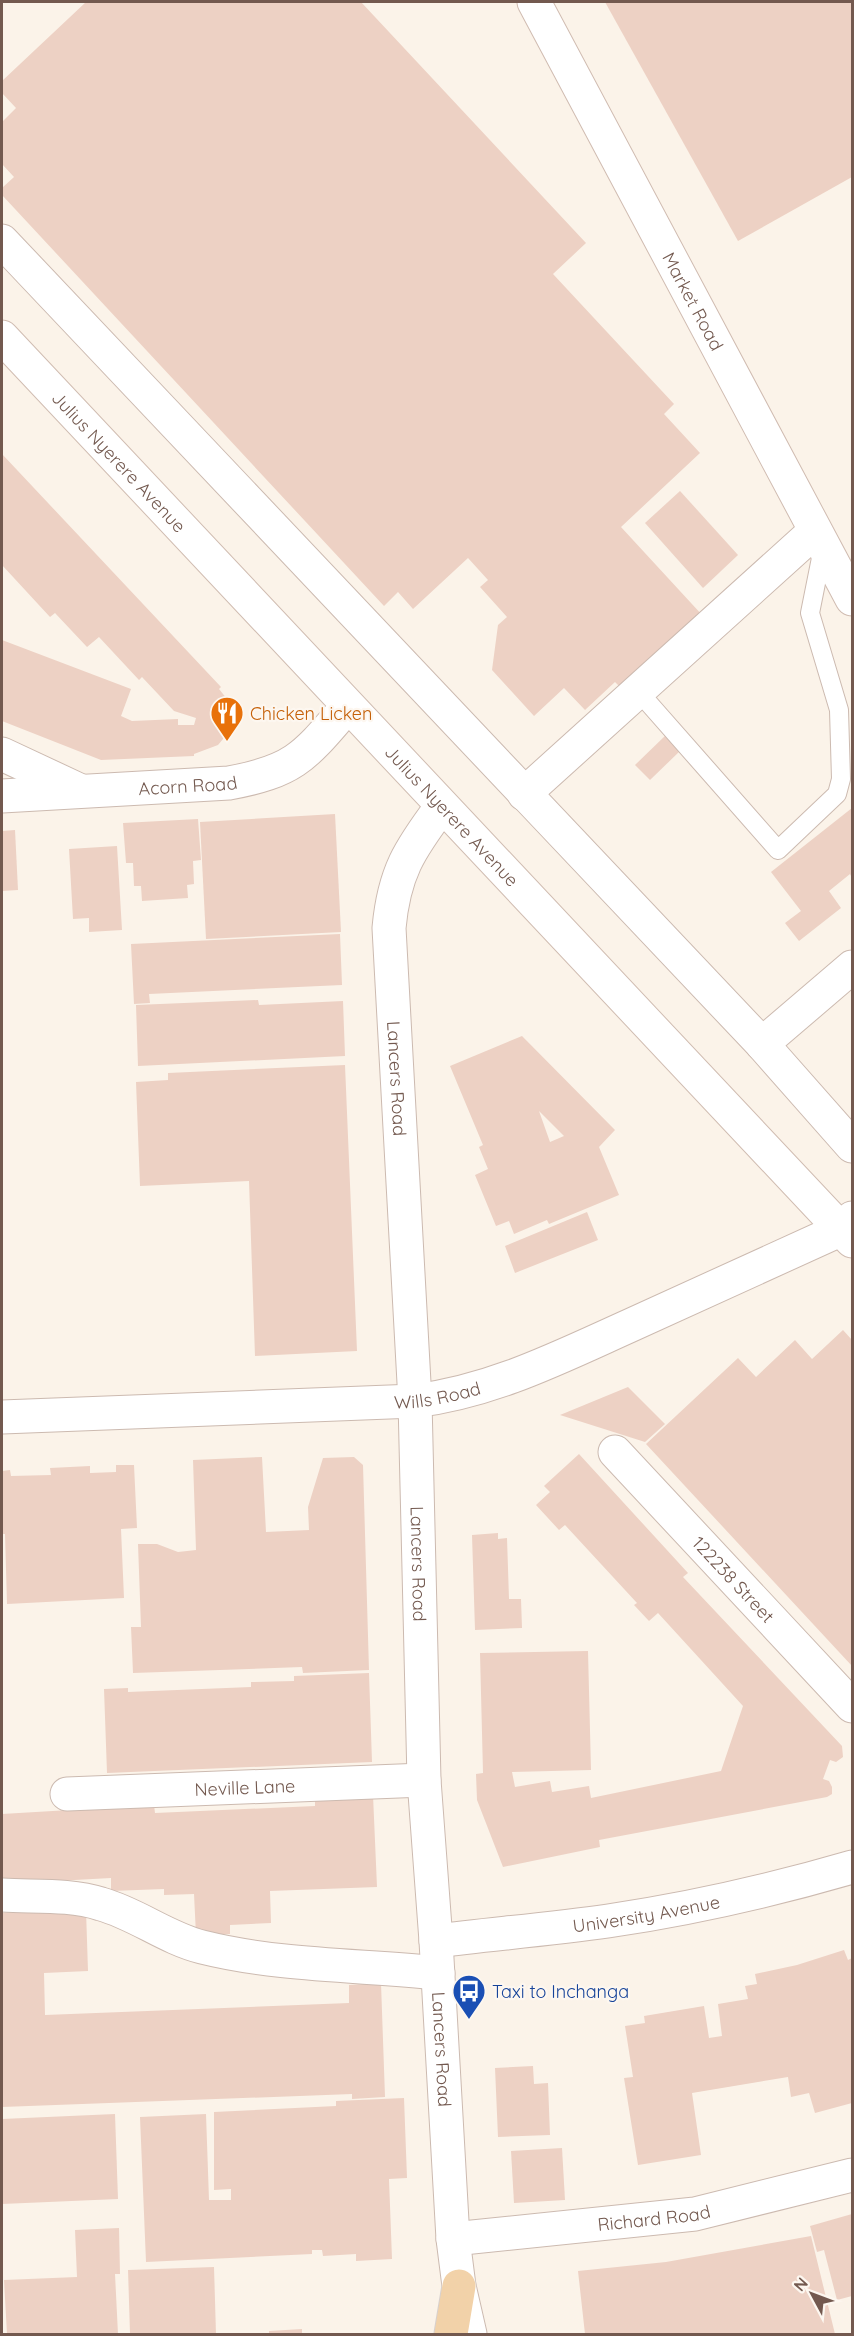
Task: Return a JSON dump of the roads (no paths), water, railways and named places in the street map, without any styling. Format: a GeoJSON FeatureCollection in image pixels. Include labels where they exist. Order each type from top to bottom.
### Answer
{"type":"FeatureCollection","features":[{"type":"Feature","properties":{"kind":"main road"},"geometry":{"type":"LineString","coordinates":[[451,2334],[459,2286]]}},
{"type":"Feature","properties":{"kind":"street","name":"Market Road"},"geometry":{"type":"LineString","coordinates":[[534,2],[852,602]]}},
{"type":"Feature","properties":{"kind":"street"},"geometry":{"type":"LineString","coordinates":[[2,241],[762,1044],[852,1146]]}},
{"type":"Feature","properties":{"kind":"street","name":"Julius Nyerere Avenue"},"geometry":{"type":"LineString","coordinates":[[2,337],[347,707],[849,1230]]}},
{"type":"Feature","properties":{"kind":"street"},"geometry":{"type":"LineString","coordinates":[[524,794],[638,691],[819,540]]}},
{"type":"Feature","properties":{"kind":"street","name":"Acorn Road"},"geometry":{"type":"LineString","coordinates":[[2,796],[229,783],[264,776],[296,762],[347,707]]}},
{"type":"Feature","properties":{"kind":"street"},"geometry":{"type":"LineString","coordinates":[[2,754],[80,790]]}},
{"type":"Feature","properties":{"kind":"street","name":"Lancers Road"},"geometry":{"type":"LineString","coordinates":[[442,806],[415,842],[399,873],[392,898],[389,928],[415,1401],[424,1780],[436,1941],[453,2239],[459,2286],[470,2334]]}},
{"type":"Feature","properties":{"kind":"street"},"geometry":{"type":"LineString","coordinates":[[762,1044],[852,967]]}},
{"type":"Feature","properties":{"kind":"street","name":"Wills Road"},"geometry":{"type":"LineString","coordinates":[[2,1417],[415,1401],[457,1395],[511,1377],[849,1230]]}},
{"type":"Feature","properties":{"kind":"street","name":"122238 Street"},"geometry":{"type":"LineString","coordinates":[[615,1452],[852,1706]]}},
{"type":"Feature","properties":{"kind":"street","name":"Neville Lane"},"geometry":{"type":"LineString","coordinates":[[67,1794],[424,1780]]}},
{"type":"Feature","properties":{"kind":"street","name":"University Avenue"},"geometry":{"type":"LineString","coordinates":[[436,1941],[661,1912],[795,1884],[852,1867]]}},
{"type":"Feature","properties":{"kind":"street"},"geometry":{"type":"LineString","coordinates":[[2,1895],[77,1898],[101,1904],[127,1913],[174,1938],[229,1953],[438,1973]]}},
{"type":"Feature","properties":{"kind":"street","name":"Richard Road"},"geometry":{"type":"LineString","coordinates":[[453,2239],[695,2214],[852,2175]]}},
{"type":"Feature","properties":{"kind":"lane"},"geometry":{"type":"LineString","coordinates":[[638,691],[778,850],[837,794],[841,779],[839,710],[810,613],[819,540]]}},
{"type":"Feature","properties":{"kind":"place","name":"Chicken Licken"},"geometry":{"type":"Point","coordinates":[227,742]}},
{"type":"Feature","properties":{"kind":"place","name":"Taxi to Inchanga"},"geometry":{"type":"Point","coordinates":[469,2020]}}]}
